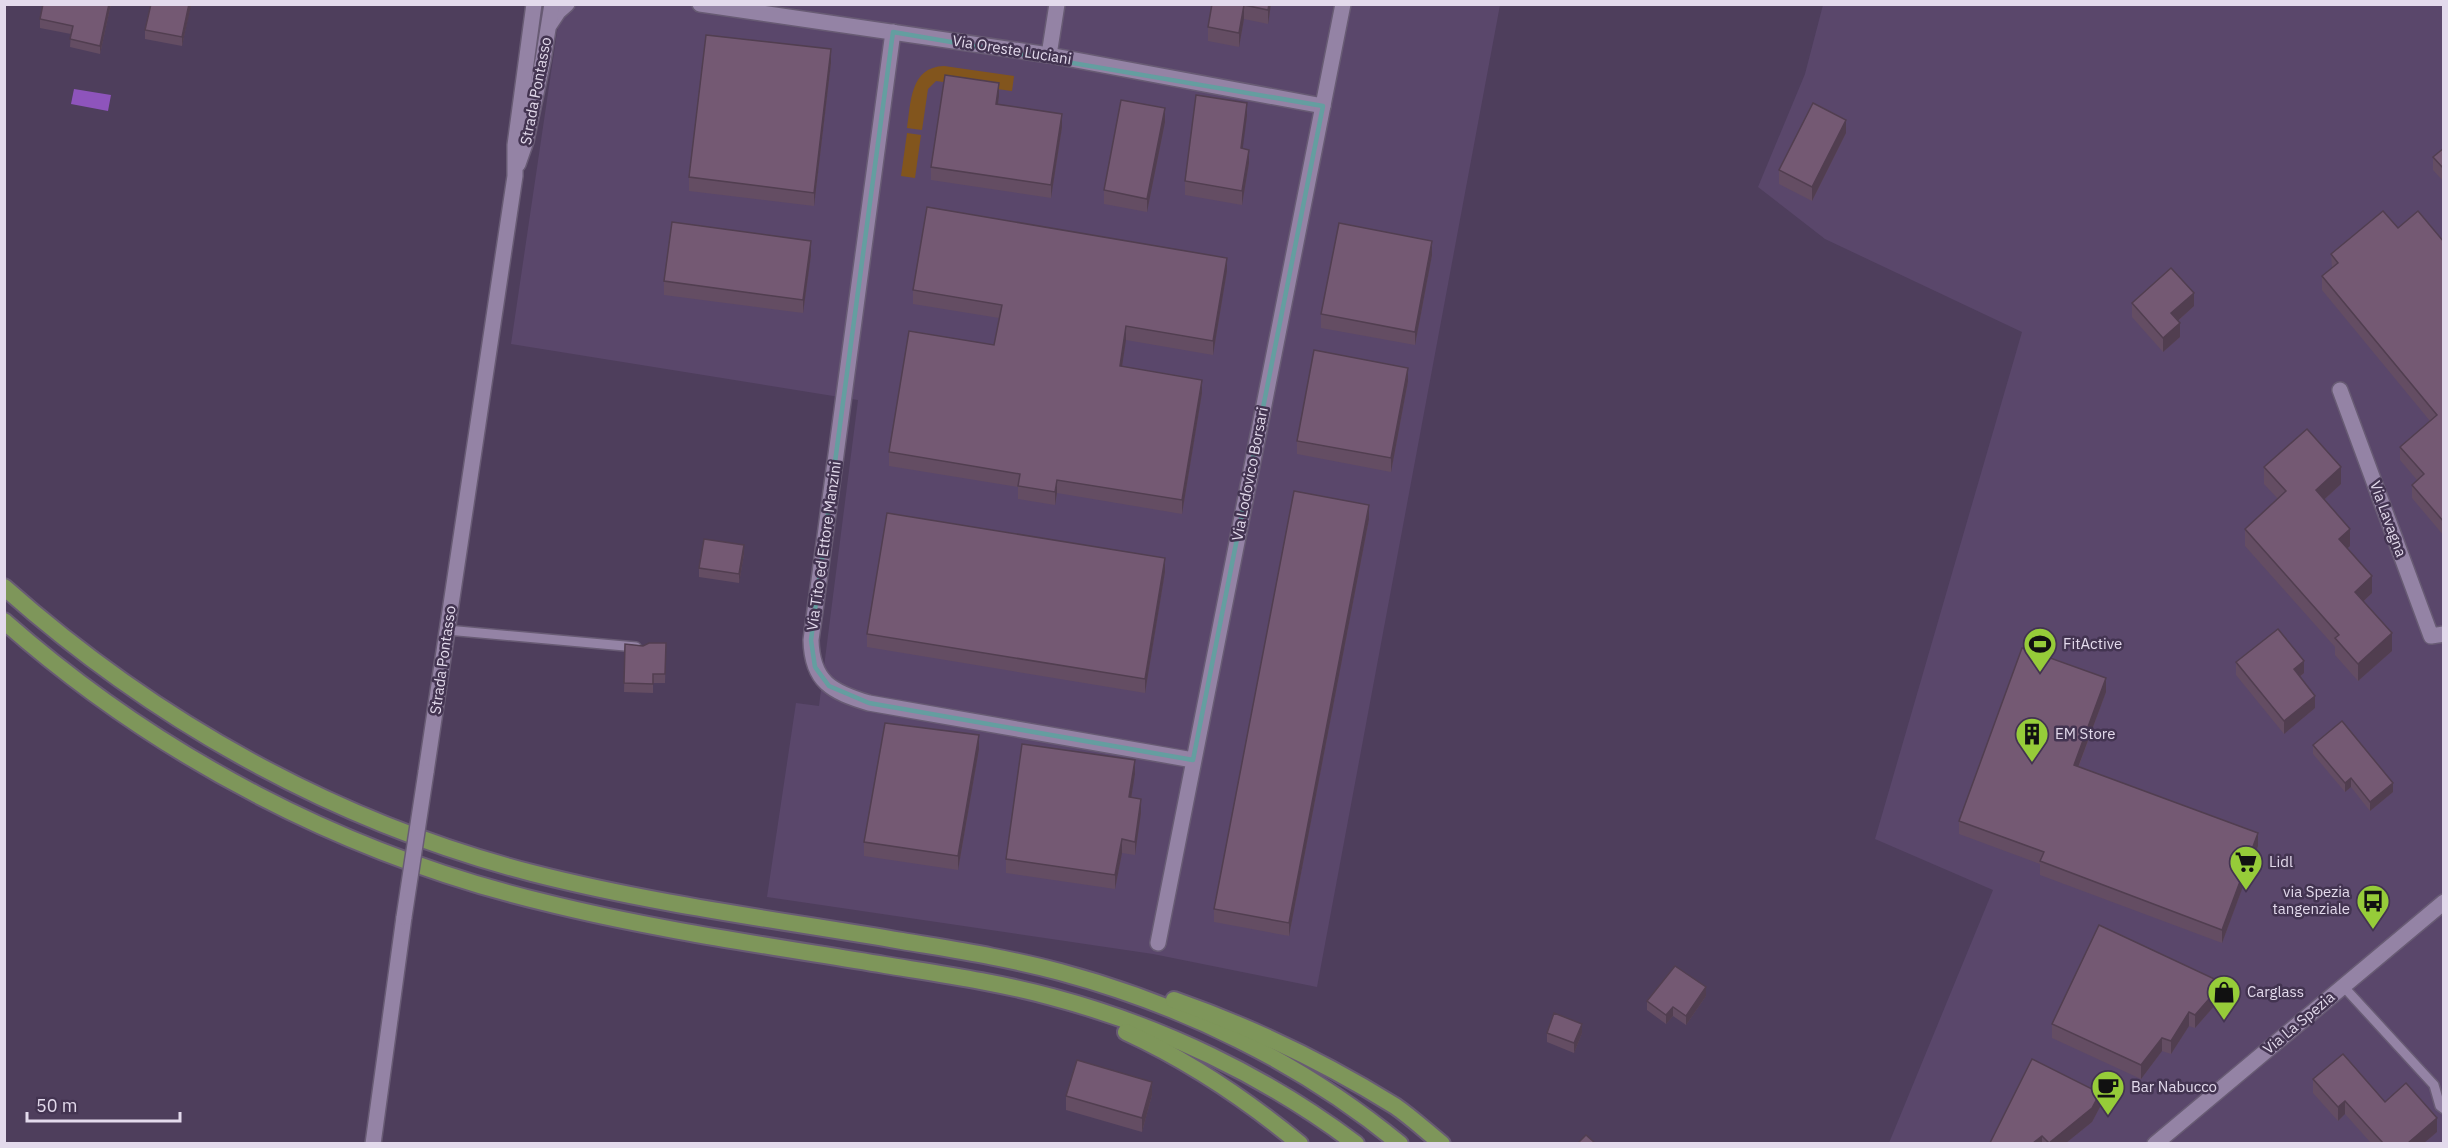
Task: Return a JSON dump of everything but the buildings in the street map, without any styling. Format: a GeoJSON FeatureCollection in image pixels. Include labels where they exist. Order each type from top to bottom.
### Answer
{"type":"FeatureCollection","features":[{"type":"Feature","properties":{"kind":"highway"},"geometry":{"type":"LineString","coordinates":[[4,587],[109,673],[202,734],[310,792],[398,829],[509,866],[575,883],[992,957],[1058,971],[1153,1003],[1245,1043],[1332,1094],[1400,1143]]}},
{"type":"Feature","properties":{"kind":"highway"},"geometry":{"type":"LineString","coordinates":[[4,621],[101,699],[194,760],[292,812],[403,859],[522,897],[609,917],[960,977],[1049,996],[1124,1020],[1218,1059],[1294,1100],[1356,1143]]}},
{"type":"Feature","properties":{"kind":"highway"},"geometry":{"type":"LineString","coordinates":[[1058,971],[1069,971],[1122,982],[1219,1016],[1328,1068],[1396,1107],[1442,1143]]}},
{"type":"Feature","properties":{"kind":"highway"},"geometry":{"type":"LineString","coordinates":[[1049,996],[1154,1044],[1254,1106],[1300,1143]]}},
{"type":"Feature","properties":{"kind":"street","name":"Strada Pontasso"},"geometry":{"type":"LineString","coordinates":[[373,1143],[404,917],[514,176],[515,145],[534,4]]}},
{"type":"Feature","properties":{"kind":"street","name":"Strada Pontasso"},"geometry":{"type":"LineString","coordinates":[[521,99],[536,53],[543,4]]}},
{"type":"Feature","properties":{"kind":"street","name":"Strada Pontasso"},"geometry":{"type":"LineString","coordinates":[[514,176],[525,146],[552,4]]}},
{"type":"Feature","properties":{"kind":"street"},"geometry":{"type":"LineString","coordinates":[[547,36],[555,16],[567,4]]}},
{"type":"Feature","properties":{"kind":"street","name":"Via Oreste Luciani"},"geometry":{"type":"LineString","coordinates":[[700,4],[1049,55],[1323,106]]}},
{"type":"Feature","properties":{"kind":"street"},"geometry":{"type":"LineString","coordinates":[[1049,55],[1057,4]]}},
{"type":"Feature","properties":{"kind":"street","name":"Via Lodovico Borsari"},"geometry":{"type":"LineString","coordinates":[[1158,944],[1343,4]]}},
{"type":"Feature","properties":{"kind":"street","name":"Via Tito ed Ettore Manzini"},"geometry":{"type":"LineString","coordinates":[[893,32],[811,640],[815,667],[828,686],[842,695],[869,703],[1193,760]]}},
{"type":"Feature","properties":{"kind":"street","name":"Via Lavagna"},"geometry":{"type":"LineString","coordinates":[[2340,390],[2431,636],[2444,634]]}},
{"type":"Feature","properties":{"kind":"street","name":"Via La Spezia"},"geometry":{"type":"LineString","coordinates":[[2155,1143],[2444,902]]}},
{"type":"Feature","properties":{"kind":"lane"},"geometry":{"type":"LineString","coordinates":[[447,630],[644,648]]}},
{"type":"Feature","properties":{"kind":"lane"},"geometry":{"type":"LineString","coordinates":[[2343,986],[2434,1085],[2440,1106],[2444,1109]]}},
{"type":"Feature","properties":{"kind":"highlighted area"},"geometry":{"type":"Polygon","coordinates":[[[893,32],[1323,106],[1193,760],[869,703],[829,686],[815,667],[811,640],[893,32]]]}},
{"type":"Feature","properties":{"kind":"shaded area"},"geometry":{"type":"Polygon","coordinates":[[[561,5],[1500,5],[1317,987],[1153,954],[767,897],[796,703],[819,706],[858,400],[511,344],[561,5]]]}},
{"type":"Feature","properties":{"kind":"shaded area"},"geometry":{"type":"Polygon","coordinates":[[[1823,5],[2443,5],[2443,1143],[1889,1143],[1993,890],[1875,839],[2022,332],[1825,239],[1758,187],[1805,74],[1823,5]]]}},
{"type":"Feature","properties":{"kind":"shaded area"},"geometry":{"type":"Polygon","coordinates":[[[944,66],[1014,76],[1012,91],[936,81],[928,89],[922,130],[907,128],[914,88],[918,79],[924,72],[944,66]]]}},
{"type":"Feature","properties":{"kind":"shaded area"},"geometry":{"type":"Polygon","coordinates":[[[74,89],[111,95],[108,111],[71,104],[74,89]]]}},
{"type":"Feature","properties":{"kind":"shaded area"},"geometry":{"type":"Polygon","coordinates":[[[907,133],[921,135],[915,178],[901,176],[907,133]]]}},
{"type":"Feature","properties":{"kind":"place","name":"FitActive"},"geometry":{"type":"Point","coordinates":[2040,673]}},
{"type":"Feature","properties":{"kind":"place","name":"EM Store"},"geometry":{"type":"Point","coordinates":[2032,763]}},
{"type":"Feature","properties":{"kind":"place","name":"Lidl"},"geometry":{"type":"Point","coordinates":[2246,891]}},
{"type":"Feature","properties":{"kind":"place","name":"via Spezia tangenziale"},"geometry":{"type":"Point","coordinates":[2373,930]}},
{"type":"Feature","properties":{"kind":"place","name":"Carglass"},"geometry":{"type":"Point","coordinates":[2224,1021]}},
{"type":"Feature","properties":{"kind":"place","name":"Bar Nabucco"},"geometry":{"type":"Point","coordinates":[2108,1116]}}]}
